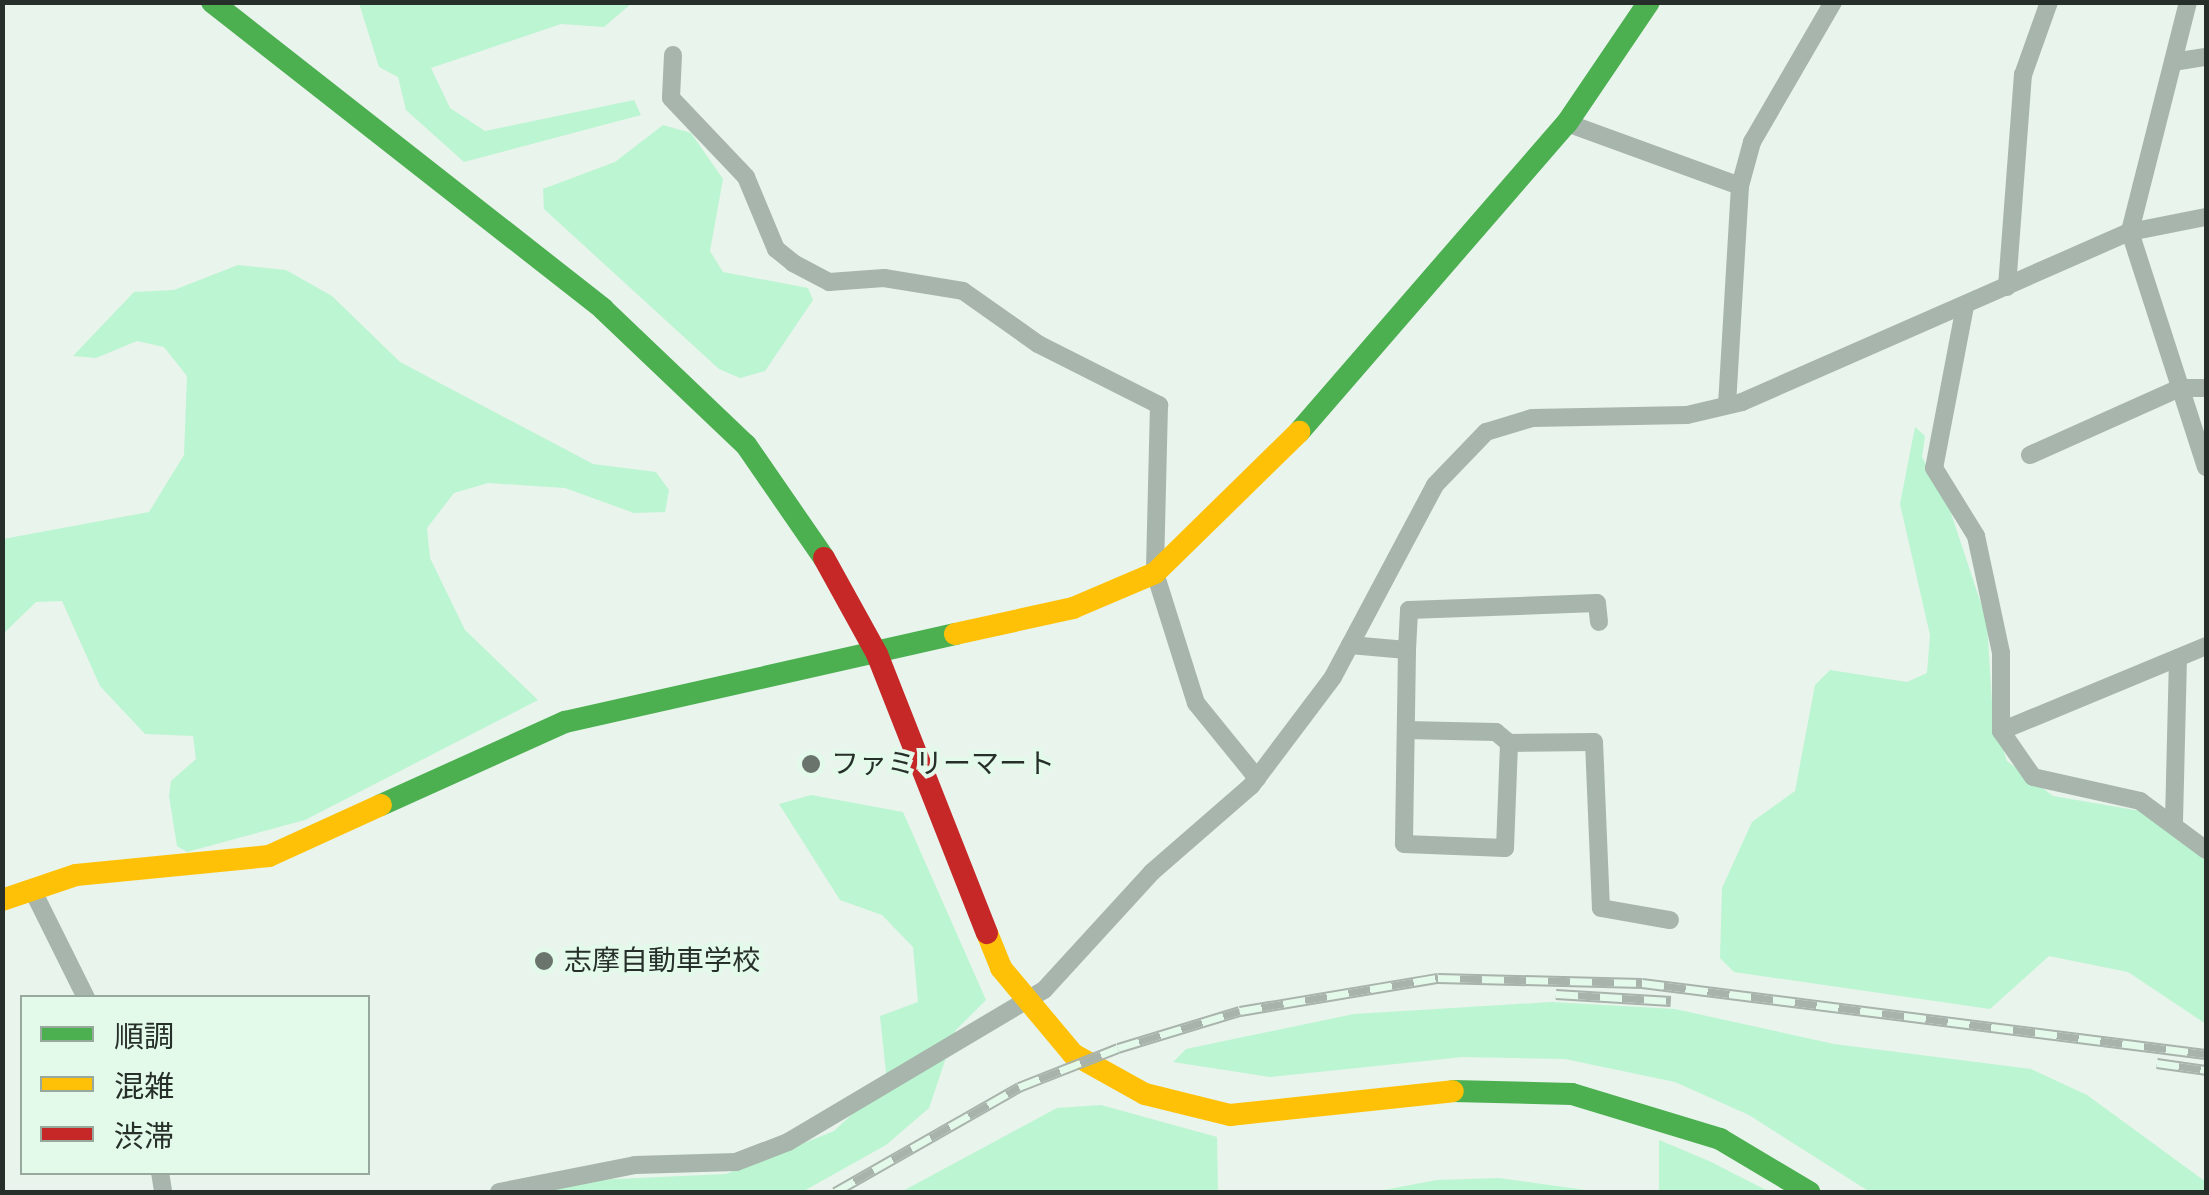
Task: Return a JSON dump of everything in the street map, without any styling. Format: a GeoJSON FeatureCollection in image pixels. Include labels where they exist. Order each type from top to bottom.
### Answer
{"type":"FeatureCollection","features":[{"type":"Feature","properties":{"kind":"street"},"geometry":{"type":"LineString","coordinates":[[212,2],[603,308],[746,444],[798,510],[877,654],[1002,968],[1054,1039],[1123,1084],[1185,1108],[1251,1116],[1424,1090],[1572,1094],[1720,1139],[1809,1192]]}},
{"type":"Feature","properties":{"kind":"street"},"geometry":{"type":"LineString","coordinates":[[2,900],[76,876],[270,856],[566,722],[1073,608],[1155,572],[1254,484],[1566,123],[1648,2]]}},
{"type":"Feature","properties":{"kind":"street"},"geometry":{"type":"LineString","coordinates":[[1727,405],[1740,186],[1752,142],[1833,2]]}},
{"type":"Feature","properties":{"kind":"street"},"geometry":{"type":"LineString","coordinates":[[2007,287],[2023,75],[2049,2]]}},
{"type":"Feature","properties":{"kind":"street"},"geometry":{"type":"LineString","coordinates":[[2188,2],[2130,232],[2206,467]]}},
{"type":"Feature","properties":{"kind":"street"},"geometry":{"type":"LineString","coordinates":[[673,55],[671,98],[746,177],[776,249],[793,263],[829,282],[884,278],[963,291],[1038,344],[1158,405],[1155,572],[1196,703],[1257,778]]}},
{"type":"Feature","properties":{"kind":"street"},"geometry":{"type":"LineString","coordinates":[[2173,62],[2206,57]]}},
{"type":"Feature","properties":{"kind":"street"},"geometry":{"type":"LineString","coordinates":[[1566,123],[1740,186]]}},
{"type":"Feature","properties":{"kind":"street"},"geometry":{"type":"LineString","coordinates":[[498,1192],[602,1169],[736,1162],[788,1142],[1044,990],[1257,778],[1350,645],[1435,485],[1486,432],[1532,418],[1687,415],[1727,405],[2130,232],[2206,216]]}},
{"type":"Feature","properties":{"kind":"street"},"geometry":{"type":"LineString","coordinates":[[1964,306],[1934,468],[1976,536],[2001,653],[2001,730],[2033,777],[2140,801],[2174,821],[2206,850]]}},
{"type":"Feature","properties":{"kind":"street"},"geometry":{"type":"LineString","coordinates":[[2030,455],[2180,388],[2206,388]]}},
{"type":"Feature","properties":{"kind":"street"},"geometry":{"type":"LineString","coordinates":[[1510,743],[1506,848],[1404,844],[1408,610],[1597,603],[1599,622]]}},
{"type":"Feature","properties":{"kind":"street"},"geometry":{"type":"LineString","coordinates":[[1350,645],[1408,650]]}},
{"type":"Feature","properties":{"kind":"street"},"geometry":{"type":"LineString","coordinates":[[2001,730],[2206,646]]}},
{"type":"Feature","properties":{"kind":"street"},"geometry":{"type":"LineString","coordinates":[[2174,821],[2178,658]]}},
{"type":"Feature","properties":{"kind":"street"},"geometry":{"type":"LineString","coordinates":[[1406,730],[1496,732],[1510,743],[1594,742],[1601,908],[1670,920]]}},
{"type":"Feature","properties":{"kind":"street"},"geometry":{"type":"LineString","coordinates":[[32,889],[85,995]]}},
{"type":"Feature","properties":{"kind":"green space"},"geometry":{"type":"Polygon","coordinates":[[[359,3],[632,3],[604,27],[561,24],[431,68],[450,108],[485,131],[634,100],[641,115],[464,162],[406,110],[398,77],[379,67],[359,3]]]}},
{"type":"Feature","properties":{"kind":"green space"},"geometry":{"type":"Polygon","coordinates":[[[663,125],[691,133],[723,179],[710,251],[723,272],[808,288],[813,300],[765,371],[740,378],[719,369],[544,209],[543,189],[615,162],[663,125]]]}},
{"type":"Feature","properties":{"kind":"green space"},"geometry":{"type":"Polygon","coordinates":[[[238,265],[286,270],[332,296],[400,362],[593,464],[656,472],[669,490],[665,512],[634,513],[565,488],[488,483],[454,493],[427,528],[430,558],[465,630],[538,700],[305,820],[187,852],[177,846],[169,796],[171,781],[196,759],[193,736],[145,734],[100,686],[62,601],[36,602],[3,634],[3,539],[149,512],[184,455],[187,376],[164,347],[137,341],[96,358],[73,356],[134,292],[174,290],[238,265]]]}},
{"type":"Feature","properties":{"kind":"green space"},"geometry":{"type":"Polygon","coordinates":[[[1915,427],[1925,436],[1922,457],[1949,507],[1987,622],[1993,720],[2007,761],[2053,796],[2141,811],[2206,857],[2206,1024],[2128,972],[2049,956],[1990,1009],[1734,972],[1720,958],[1722,888],[1752,822],[1795,791],[1815,685],[1830,670],[1907,682],[1927,673],[1930,635],[1900,504],[1915,427]]]}},
{"type":"Feature","properties":{"kind":"green space"},"geometry":{"type":"Polygon","coordinates":[[[811,795],[903,812],[986,1000],[955,1031],[929,1108],[886,1145],[802,1192],[541,1192],[594,1180],[726,1174],[834,1131],[887,1082],[880,1016],[918,1002],[913,947],[882,915],[840,900],[779,804],[811,795]]]}},
{"type":"Feature","properties":{"kind":"green space"},"geometry":{"type":"Polygon","coordinates":[[[1551,1002],[1675,1009],[1834,1044],[2031,1069],[2087,1095],[2206,1182],[2206,1192],[1870,1192],[1749,1115],[1675,1082],[1565,1059],[1463,1057],[1270,1077],[1173,1062],[1186,1049],[1354,1014],[1551,1002]]]}},
{"type":"Feature","properties":{"kind":"green space"},"geometry":{"type":"Polygon","coordinates":[[[1101,1105],[1217,1137],[1218,1192],[901,1192],[1057,1108],[1101,1105]]]}},
{"type":"Feature","properties":{"kind":"green space"},"geometry":{"type":"Polygon","coordinates":[[[1659,1140],[1709,1161],[1770,1192],[1659,1192],[1659,1140]]]}},
{"type":"Feature","properties":{"kind":"green space"},"geometry":{"type":"Polygon","coordinates":[[[1499,1178],[1600,1192],[1373,1192],[1437,1180],[1499,1178]]]}},
{"type":"Feature","properties":{"kind":"railway"},"geometry":{"type":"LineString","coordinates":[[835,1192],[1019,1087],[1118,1048],[1240,1011],[1438,978],[1642,983],[2206,1054]]}},
{"type":"Feature","properties":{"kind":"railway"},"geometry":{"type":"LineString","coordinates":[[1556,994],[1671,1001]]}},
{"type":"Feature","properties":{"kind":"railway"},"geometry":{"type":"LineString","coordinates":[[2157,1063],[2206,1070]]}},
{"type":"Feature","properties":{"kind":"traffic: fast"},"geometry":{"type":"LineString","coordinates":[[212,2],[603,309],[746,445],[824,558]]}},
{"type":"Feature","properties":{"kind":"traffic: fast"},"geometry":{"type":"LineString","coordinates":[[1299,432],[1567,123],[1649,2]]}},
{"type":"Feature","properties":{"kind":"traffic: fast"},"geometry":{"type":"LineString","coordinates":[[381,805],[565,722],[955,634]]}},
{"type":"Feature","properties":{"kind":"traffic: fast"},"geometry":{"type":"LineString","coordinates":[[1453,1091],[1572,1094],[1720,1139],[1809,1192]]}},
{"type":"Feature","properties":{"kind":"traffic: slow"},"geometry":{"type":"LineString","coordinates":[[955,634],[1073,608],[1155,573],[1299,432]]}},
{"type":"Feature","properties":{"kind":"traffic: slow"},"geometry":{"type":"LineString","coordinates":[[2,900],[76,875],[269,856],[381,805]]}},
{"type":"Feature","properties":{"kind":"traffic: slow"},"geometry":{"type":"LineString","coordinates":[[987,933],[1001,968],[1073,1054],[1145,1094],[1230,1115],[1453,1091]]}},
{"type":"Feature","properties":{"kind":"traffic: jam"},"geometry":{"type":"LineString","coordinates":[[824,558],[877,654],[987,933]]}},
{"type":"Feature","properties":{"kind":"place","name":"ファミリーマート"},"geometry":{"type":"Point","coordinates":[811,764]}},
{"type":"Feature","properties":{"kind":"place","name":"志摩自動車学校"},"geometry":{"type":"Point","coordinates":[544,961]}}]}
